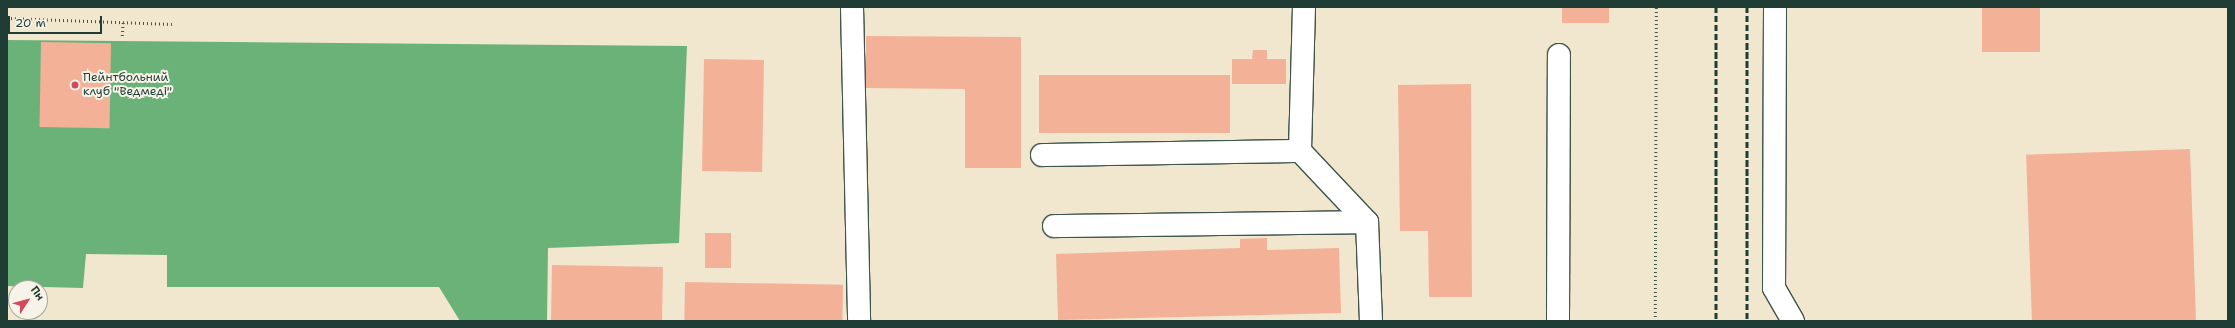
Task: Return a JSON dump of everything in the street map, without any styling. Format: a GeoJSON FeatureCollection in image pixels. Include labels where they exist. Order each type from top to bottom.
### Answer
{"type":"FeatureCollection","features":[{"type":"Feature","properties":{"kind":"lane"},"geometry":{"type":"LineString","coordinates":[[852,7],[859,321]]}},
{"type":"Feature","properties":{"kind":"lane"},"geometry":{"type":"LineString","coordinates":[[1304,7],[1300,151],[1368,222],[1371,321]]}},
{"type":"Feature","properties":{"kind":"lane"},"geometry":{"type":"LineString","coordinates":[[1775,7],[1774,288],[1793,321]]}},
{"type":"Feature","properties":{"kind":"lane"},"geometry":{"type":"LineString","coordinates":[[1558,321],[1559,55]]}},
{"type":"Feature","properties":{"kind":"lane"},"geometry":{"type":"LineString","coordinates":[[1042,155],[1300,151]]}},
{"type":"Feature","properties":{"kind":"lane"},"geometry":{"type":"LineString","coordinates":[[1054,226],[1368,222]]}},
{"type":"Feature","properties":{"kind":"path"},"geometry":{"type":"LineString","coordinates":[[1655,321],[1656,7]]}},
{"type":"Feature","properties":{"kind":"path"},"geometry":{"type":"LineString","coordinates":[[7,18],[172,24]]}},
{"type":"Feature","properties":{"kind":"path"},"geometry":{"type":"LineString","coordinates":[[122,36],[123,22]]}},
{"type":"Feature","properties":{"kind":"green space"},"geometry":{"type":"Polygon","coordinates":[[[7,40],[687,46],[679,243],[548,248],[547,321],[460,321],[439,287],[167,287],[167,255],[86,254],[83,288],[48,287],[48,280],[8,280],[7,286],[7,40]]]}},
{"type":"Feature","properties":{"kind":"building"},"geometry":{"type":"Polygon","coordinates":[[[1562,7],[1609,7],[1609,23],[1562,23],[1562,7]]]}},
{"type":"Feature","properties":{"kind":"building"},"geometry":{"type":"Polygon","coordinates":[[[1982,7],[2040,7],[2040,52],[1982,52],[1982,7]]]}},
{"type":"Feature","properties":{"kind":"building"},"geometry":{"type":"Polygon","coordinates":[[[866,36],[1021,37],[1021,168],[965,168],[965,89],[866,88],[866,36]]]}},
{"type":"Feature","properties":{"kind":"building","name":"Пейнтбольний клуб \"Ведмеді\""},"geometry":{"type":"Polygon","coordinates":[[[41,42],[111,43],[110,128],[40,127],[41,42]]]}},
{"type":"Feature","properties":{"kind":"building"},"geometry":{"type":"Polygon","coordinates":[[[1253,50],[1267,50],[1267,59],[1286,59],[1286,84],[1232,84],[1232,59],[1252,59],[1253,50]]]}},
{"type":"Feature","properties":{"kind":"building"},"geometry":{"type":"Polygon","coordinates":[[[704,59],[764,60],[762,172],[702,171],[704,59]]]}},
{"type":"Feature","properties":{"kind":"building"},"geometry":{"type":"Polygon","coordinates":[[[1039,75],[1230,75],[1230,133],[1039,133],[1039,75]]]}},
{"type":"Feature","properties":{"kind":"building"},"geometry":{"type":"Polygon","coordinates":[[[1471,84],[1472,297],[1429,297],[1428,231],[1400,231],[1398,85],[1471,84]]]}},
{"type":"Feature","properties":{"kind":"building"},"geometry":{"type":"Polygon","coordinates":[[[2190,149],[2196,321],[2032,321],[2026,155],[2190,149]]]}},
{"type":"Feature","properties":{"kind":"building"},"geometry":{"type":"Polygon","coordinates":[[[705,233],[731,233],[731,268],[705,268],[705,233]]]}},
{"type":"Feature","properties":{"kind":"building"},"geometry":{"type":"Polygon","coordinates":[[[1267,238],[1267,250],[1339,248],[1341,313],[1058,320],[1056,254],[1240,248],[1240,239],[1267,238]]]}},
{"type":"Feature","properties":{"kind":"building"},"geometry":{"type":"Polygon","coordinates":[[[552,265],[663,267],[662,321],[551,321],[552,265]]]}},
{"type":"Feature","properties":{"kind":"building"},"geometry":{"type":"Polygon","coordinates":[[[685,282],[843,285],[842,321],[684,321],[685,282]]]}},
{"type":"Feature","properties":{"kind":"railway"},"geometry":{"type":"LineString","coordinates":[[1716,7],[1716,321]]}},
{"type":"Feature","properties":{"kind":"railway"},"geometry":{"type":"LineString","coordinates":[[1747,7],[1747,321]]}},
{"type":"Feature","properties":{"kind":"place","name":"Пейнтбольний клуб \"Ведмеді\""},"geometry":{"type":"Point","coordinates":[75,85]}}]}
